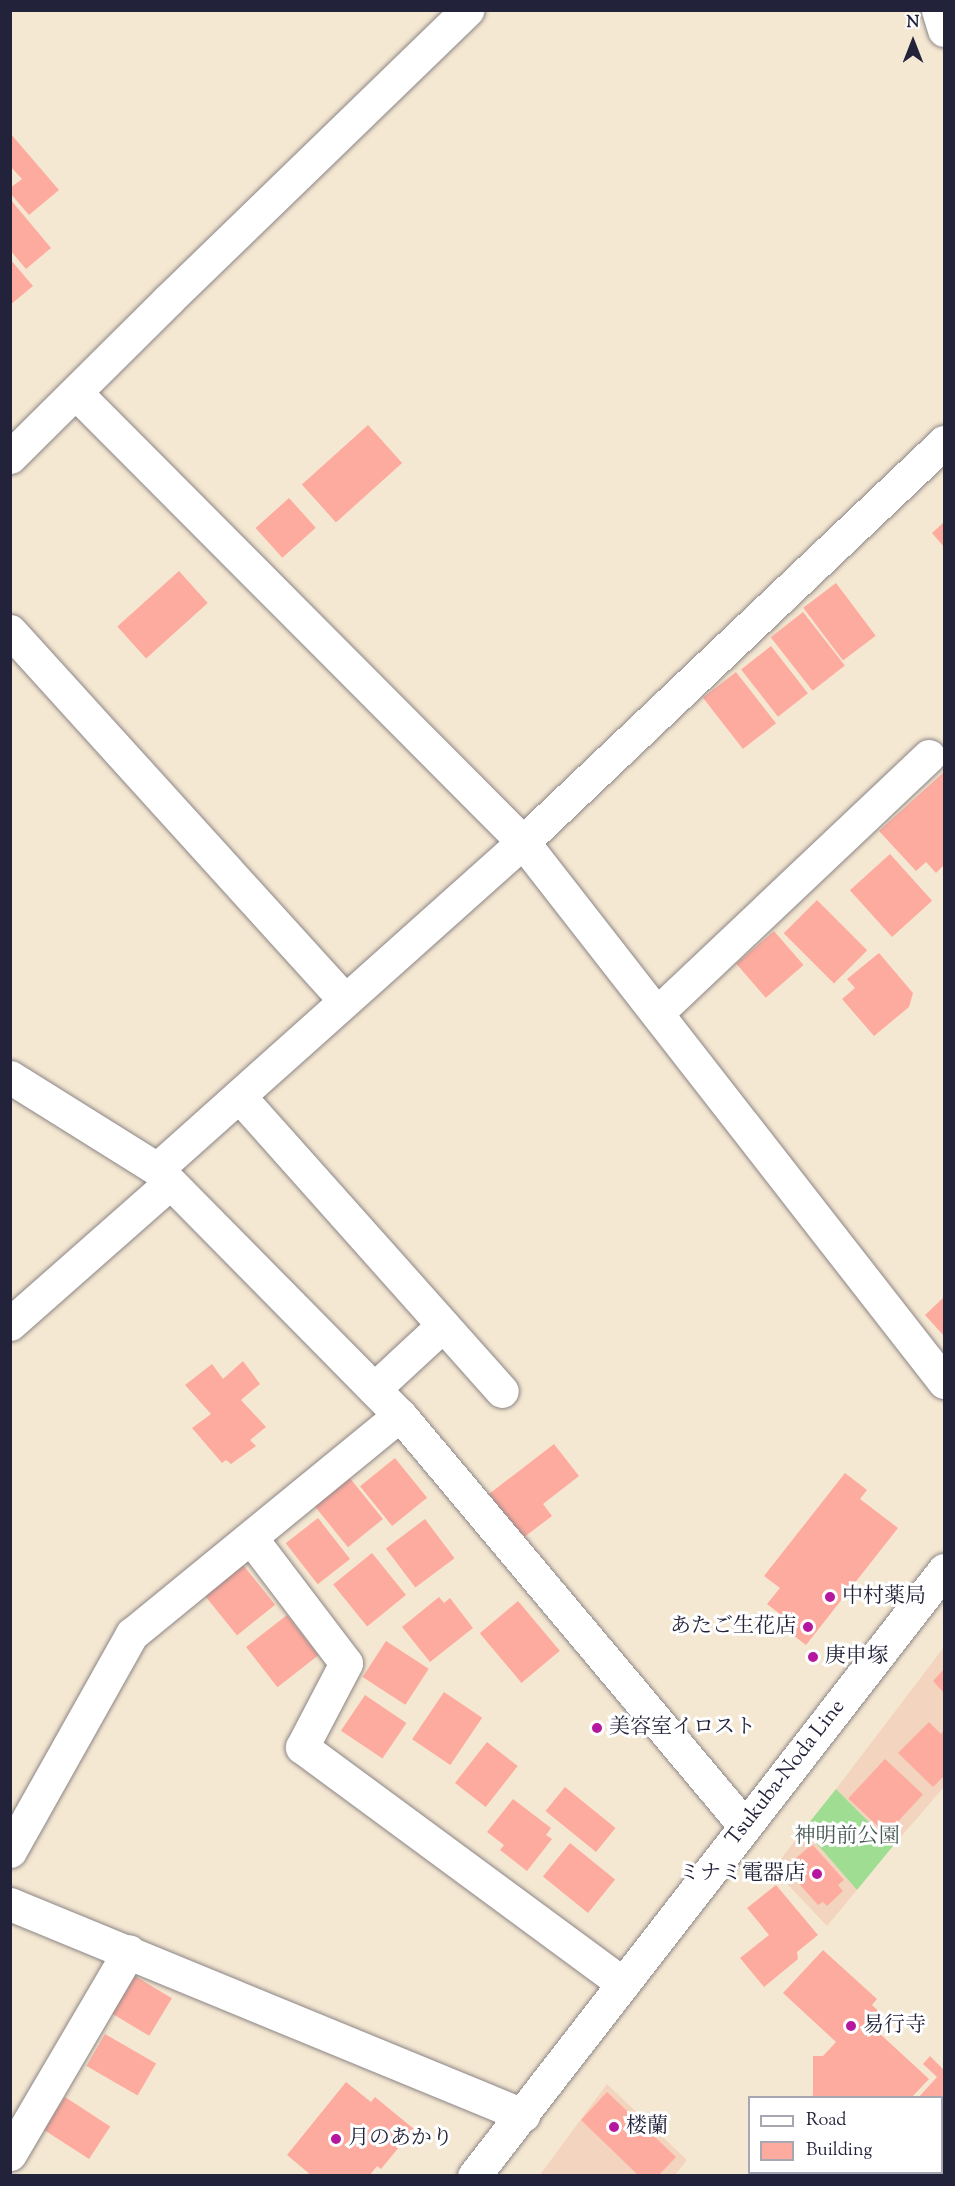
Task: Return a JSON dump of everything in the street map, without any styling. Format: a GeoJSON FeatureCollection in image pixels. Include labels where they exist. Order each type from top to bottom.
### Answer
{"type":"FeatureCollection","features":[{"type":"Feature","properties":{"kind":"main road"},"geometry":{"type":"LineString","coordinates":[[10,457],[467,10]]}},
{"type":"Feature","properties":{"kind":"main road"},"geometry":{"type":"LineString","coordinates":[[938,10],[945,30]]}},
{"type":"Feature","properties":{"kind":"main road"},"geometry":{"type":"LineString","coordinates":[[76,393],[523,842],[945,1382]]}},
{"type":"Feature","properties":{"kind":"main road"},"geometry":{"type":"LineString","coordinates":[[10,1324],[164,1176],[239,1096],[523,842],[945,442]]}},
{"type":"Feature","properties":{"kind":"main road"},"geometry":{"type":"LineString","coordinates":[[10,631],[345,1000]]}},
{"type":"Feature","properties":{"kind":"main road"},"geometry":{"type":"LineString","coordinates":[[657,1013],[929,756]]}},
{"type":"Feature","properties":{"kind":"main road"},"geometry":{"type":"LineString","coordinates":[[10,1077],[164,1176],[400,1414],[744,1825]]}},
{"type":"Feature","properties":{"kind":"main road"},"geometry":{"type":"LineString","coordinates":[[239,1096],[502,1391]]}},
{"type":"Feature","properties":{"kind":"main road"},"geometry":{"type":"LineString","coordinates":[[374,1389],[443,1325]]}},
{"type":"Feature","properties":{"kind":"main road"},"geometry":{"type":"LineString","coordinates":[[10,1851],[132,1634],[400,1414]]}},
{"type":"Feature","properties":{"kind":"main road"},"geometry":{"type":"LineString","coordinates":[[251,1538],[346,1663],[302,1748],[623,1984]]}},
{"type":"Feature","properties":{"kind":"main road","name":"Tsukuba-Noda Line"},"geometry":{"type":"LineString","coordinates":[[474,2175],[523,2115],[744,1825],[945,1570]]}},
{"type":"Feature","properties":{"kind":"main road"},"geometry":{"type":"LineString","coordinates":[[10,1904],[523,2115]]}},
{"type":"Feature","properties":{"kind":"main road"},"geometry":{"type":"LineString","coordinates":[[10,2154],[129,1951]]}},
{"type":"Feature","properties":{"kind":"shaded area"},"geometry":{"type":"Polygon","coordinates":[[[944,1647],[944,1787],[893,1846],[836,1789],[944,1647]]]}},
{"type":"Feature","properties":{"kind":"shaded area"},"geometry":{"type":"Polygon","coordinates":[[[804,1829],[857,1890],[827,1926],[773,1869],[804,1829]]]}},
{"type":"Feature","properties":{"kind":"shaded area"},"geometry":{"type":"Polygon","coordinates":[[[607,2084],[687,2160],[675,2175],[539,2176],[607,2084]]]}},
{"type":"Feature","properties":{"kind":"green space","name":"神明前公園"},"geometry":{"type":"Polygon","coordinates":[[[836,1789],[893,1846],[857,1890],[804,1829],[836,1789]]]}},
{"type":"Feature","properties":{"kind":"building"},"geometry":{"type":"Polygon","coordinates":[[[10,133],[59,190],[29,215],[10,193],[10,188],[22,179],[10,166],[10,133]]]}},
{"type":"Feature","properties":{"kind":"building"},"geometry":{"type":"Polygon","coordinates":[[[10,199],[51,248],[26,269],[10,250],[10,199]]]}},
{"type":"Feature","properties":{"kind":"building"},"geometry":{"type":"Polygon","coordinates":[[[10,259],[33,286],[10,305],[10,259]]]}},
{"type":"Feature","properties":{"kind":"building"},"geometry":{"type":"Polygon","coordinates":[[[368,425],[402,463],[336,522],[302,485],[368,425]]]}},
{"type":"Feature","properties":{"kind":"building"},"geometry":{"type":"Polygon","coordinates":[[[289,498],[316,528],[282,558],[256,528],[289,498]]]}},
{"type":"Feature","properties":{"kind":"building"},"geometry":{"type":"Polygon","coordinates":[[[944,522],[944,547],[932,533],[944,522]]]}},
{"type":"Feature","properties":{"kind":"building"},"geometry":{"type":"Polygon","coordinates":[[[179,571],[208,603],[146,658],[117,627],[179,571]]]}},
{"type":"Feature","properties":{"kind":"building"},"geometry":{"type":"Polygon","coordinates":[[[836,583],[876,636],[843,660],[803,608],[836,583]]]}},
{"type":"Feature","properties":{"kind":"building"},"geometry":{"type":"Polygon","coordinates":[[[803,612],[845,666],[813,691],[771,637],[803,612]]]}},
{"type":"Feature","properties":{"kind":"building"},"geometry":{"type":"Polygon","coordinates":[[[771,646],[808,693],[778,717],[741,669],[771,646]]]}},
{"type":"Feature","properties":{"kind":"building"},"geometry":{"type":"Polygon","coordinates":[[[736,672],[776,723],[743,749],[703,698],[736,672]]]}},
{"type":"Feature","properties":{"kind":"building"},"geometry":{"type":"Polygon","coordinates":[[[944,772],[944,865],[936,873],[926,862],[916,871],[879,831],[944,772]]]}},
{"type":"Feature","properties":{"kind":"building"},"geometry":{"type":"Polygon","coordinates":[[[890,854],[932,901],[892,937],[850,890],[890,854]]]}},
{"type":"Feature","properties":{"kind":"building"},"geometry":{"type":"Polygon","coordinates":[[[817,900],[867,950],[834,983],[784,933],[817,900]]]}},
{"type":"Feature","properties":{"kind":"building"},"geometry":{"type":"Polygon","coordinates":[[[774,931],[804,965],[766,998],[736,964],[774,931]]]}},
{"type":"Feature","properties":{"kind":"building"},"geometry":{"type":"Polygon","coordinates":[[[879,953],[913,993],[909,1007],[874,1036],[842,999],[855,988],[847,979],[879,953]]]}},
{"type":"Feature","properties":{"kind":"building"},"geometry":{"type":"Polygon","coordinates":[[[944,1297],[944,1336],[925,1315],[944,1297]]]}},
{"type":"Feature","properties":{"kind":"building"},"geometry":{"type":"Polygon","coordinates":[[[243,1361],[260,1384],[241,1400],[266,1427],[250,1440],[256,1446],[231,1464],[226,1460],[222,1463],[192,1428],[211,1414],[185,1385],[212,1364],[223,1379],[243,1361]]]}},
{"type":"Feature","properties":{"kind":"building"},"geometry":{"type":"Polygon","coordinates":[[[554,1444],[579,1476],[543,1504],[552,1516],[523,1538],[489,1494],[554,1444]]]}},
{"type":"Feature","properties":{"kind":"building"},"geometry":{"type":"Polygon","coordinates":[[[395,1458],[427,1498],[392,1526],[360,1486],[395,1458]]]}},
{"type":"Feature","properties":{"kind":"building"},"geometry":{"type":"Polygon","coordinates":[[[845,1473],[867,1490],[860,1499],[898,1528],[806,1645],[780,1625],[785,1618],[767,1604],[780,1588],[764,1576],[845,1473]]]}},
{"type":"Feature","properties":{"kind":"building"},"geometry":{"type":"Polygon","coordinates":[[[349,1477],[383,1519],[348,1547],[314,1505],[349,1477]]]}},
{"type":"Feature","properties":{"kind":"building"},"geometry":{"type":"Polygon","coordinates":[[[318,1518],[350,1559],[318,1584],[286,1543],[318,1518]]]}},
{"type":"Feature","properties":{"kind":"building"},"geometry":{"type":"Polygon","coordinates":[[[425,1519],[454,1558],[415,1588],[386,1548],[425,1519]]]}},
{"type":"Feature","properties":{"kind":"building"},"geometry":{"type":"Polygon","coordinates":[[[372,1553],[406,1595],[367,1626],[333,1584],[372,1553]]]}},
{"type":"Feature","properties":{"kind":"building"},"geometry":{"type":"Polygon","coordinates":[[[243,1565],[275,1605],[237,1635],[205,1596],[243,1565]]]}},
{"type":"Feature","properties":{"kind":"building"},"geometry":{"type":"Polygon","coordinates":[[[439,1597],[444,1603],[450,1598],[473,1628],[430,1662],[402,1627],[439,1597]]]}},
{"type":"Feature","properties":{"kind":"building"},"geometry":{"type":"Polygon","coordinates":[[[518,1601],[560,1651],[521,1683],[480,1633],[518,1601]]]}},
{"type":"Feature","properties":{"kind":"building"},"geometry":{"type":"Polygon","coordinates":[[[287,1615],[318,1655],[277,1687],[246,1647],[287,1615]]]}},
{"type":"Feature","properties":{"kind":"building"},"geometry":{"type":"Polygon","coordinates":[[[386,1641],[429,1669],[405,1705],[363,1677],[386,1641]]]}},
{"type":"Feature","properties":{"kind":"building"},"geometry":{"type":"Polygon","coordinates":[[[944,1669],[944,1693],[933,1681],[944,1669]]]}},
{"type":"Feature","properties":{"kind":"building"},"geometry":{"type":"Polygon","coordinates":[[[444,1692],[482,1718],[450,1765],[412,1739],[444,1692]]]}},
{"type":"Feature","properties":{"kind":"building"},"geometry":{"type":"Polygon","coordinates":[[[365,1695],[406,1723],[382,1759],[341,1731],[365,1695]]]}},
{"type":"Feature","properties":{"kind":"building"},"geometry":{"type":"Polygon","coordinates":[[[929,1722],[941,1734],[944,1730],[944,1776],[933,1787],[898,1753],[929,1722]]]}},
{"type":"Feature","properties":{"kind":"building"},"geometry":{"type":"Polygon","coordinates":[[[487,1742],[518,1766],[486,1807],[455,1783],[487,1742]]]}},
{"type":"Feature","properties":{"kind":"building"},"geometry":{"type":"Polygon","coordinates":[[[885,1759],[923,1794],[886,1834],[848,1798],[885,1759]]]}},
{"type":"Feature","properties":{"kind":"building"},"geometry":{"type":"Polygon","coordinates":[[[565,1787],[616,1828],[596,1852],[545,1811],[565,1787]]]}},
{"type":"Feature","properties":{"kind":"building"},"geometry":{"type":"Polygon","coordinates":[[[513,1799],[551,1828],[546,1835],[552,1839],[527,1871],[500,1850],[504,1845],[487,1832],[513,1799]]]}},
{"type":"Feature","properties":{"kind":"building"},"geometry":{"type":"Polygon","coordinates":[[[570,1843],[615,1880],[588,1913],[543,1876],[570,1843]]]}},
{"type":"Feature","properties":{"kind":"building"},"geometry":{"type":"Polygon","coordinates":[[[812,1844],[844,1880],[838,1885],[843,1891],[827,1906],[823,1902],[818,1905],[785,1868],[812,1844]]]}},
{"type":"Feature","properties":{"kind":"building"},"geometry":{"type":"Polygon","coordinates":[[[776,1885],[818,1935],[797,1952],[798,1959],[764,1987],[740,1958],[769,1935],[747,1908],[776,1885]]]}},
{"type":"Feature","properties":{"kind":"building","name":"易行寺"},"geometry":{"type":"Polygon","coordinates":[[[823,1950],[877,1999],[872,2005],[888,2020],[878,2032],[929,2079],[913,2096],[812,2096],[813,2056],[823,2056],[836,2042],[783,1993],[823,1950]]]}},
{"type":"Feature","properties":{"kind":"building"},"geometry":{"type":"Polygon","coordinates":[[[135,1976],[172,1998],[149,2036],[112,2014],[135,1976]]]}},
{"type":"Feature","properties":{"kind":"building"},"geometry":{"type":"Polygon","coordinates":[[[105,2034],[156,2064],[138,2096],[86,2066],[105,2034]]]}},
{"type":"Feature","properties":{"kind":"building"},"geometry":{"type":"Polygon","coordinates":[[[930,2056],[944,2070],[944,2176],[919,2176],[918,2174],[943,2174],[943,2096],[920,2096],[937,2077],[923,2064],[930,2056]]]}},
{"type":"Feature","properties":{"kind":"building"},"geometry":{"type":"Polygon","coordinates":[[[346,2082],[371,2102],[375,2097],[414,2129],[381,2169],[377,2166],[369,2176],[312,2176],[287,2155],[346,2082]]]}},
{"type":"Feature","properties":{"kind":"building"},"geometry":{"type":"Polygon","coordinates":[[[607,2092],[676,2157],[658,2176],[639,2176],[581,2120],[607,2092]]]}},
{"type":"Feature","properties":{"kind":"building"},"geometry":{"type":"Polygon","coordinates":[[[65,2097],[110,2126],[89,2159],[44,2130],[65,2097]]]}},
{"type":"Feature","properties":{"kind":"place","name":"中村薬局"},"geometry":{"type":"Point","coordinates":[830,1597]}},
{"type":"Feature","properties":{"kind":"place","name":"あたご生花店"},"geometry":{"type":"Point","coordinates":[808,1627]}},
{"type":"Feature","properties":{"kind":"place","name":"庚申塚"},"geometry":{"type":"Point","coordinates":[813,1657]}},
{"type":"Feature","properties":{"kind":"place","name":"美容室イロスト"},"geometry":{"type":"Point","coordinates":[597,1728]}},
{"type":"Feature","properties":{"kind":"place","name":"ミナミ電器店"},"geometry":{"type":"Point","coordinates":[817,1874]}},
{"type":"Feature","properties":{"kind":"place","name":"易行寺"},"geometry":{"type":"Point","coordinates":[851,2026]}},
{"type":"Feature","properties":{"kind":"place","name":"楼蘭"},"geometry":{"type":"Point","coordinates":[614,2127]}},
{"type":"Feature","properties":{"kind":"place","name":"月のあかり"},"geometry":{"type":"Point","coordinates":[336,2139]}}]}
